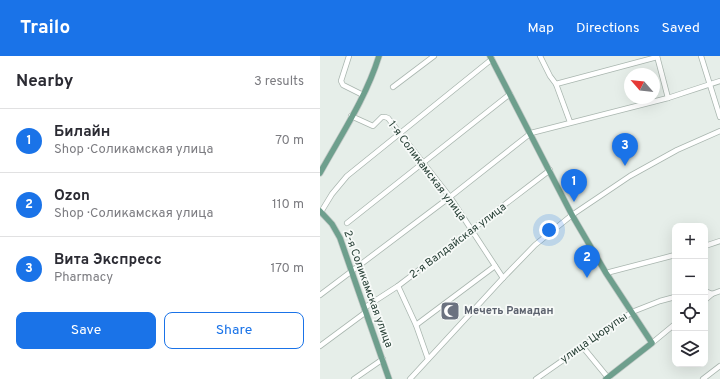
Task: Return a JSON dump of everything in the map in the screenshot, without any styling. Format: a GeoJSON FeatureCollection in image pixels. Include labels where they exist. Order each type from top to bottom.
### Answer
{"type":"FeatureCollection","features":[{"type":"Feature","properties":{"kind":"main road"},"geometry":{"type":"LineString","coordinates":[[320,173],[372,78],[379,56]]}},
{"type":"Feature","properties":{"kind":"main road"},"geometry":{"type":"LineString","coordinates":[[491,58],[572,215],[606,273],[652,343],[607,378]]}},
{"type":"Feature","properties":{"kind":"main road","name":"2-я Соликамская улица"},"geometry":{"type":"LineString","coordinates":[[320,211],[332,224],[340,238],[389,379]]}},
{"type":"Feature","properties":{"kind":"street"},"geometry":{"type":"LineString","coordinates":[[349,56],[341,82],[343,85],[363,95]]}},
{"type":"Feature","properties":{"kind":"street"},"geometry":{"type":"LineString","coordinates":[[393,87],[434,56]]}},
{"type":"Feature","properties":{"kind":"street"},"geometry":{"type":"LineString","coordinates":[[540,56],[550,76],[556,84],[570,122]]}},
{"type":"Feature","properties":{"kind":"street"},"geometry":{"type":"LineString","coordinates":[[701,56],[720,117]]}},
{"type":"Feature","properties":{"kind":"street"},"geometry":{"type":"LineString","coordinates":[[556,84],[657,57],[668,98]]}},
{"type":"Feature","properties":{"kind":"street"},"geometry":{"type":"LineString","coordinates":[[320,211],[344,179],[491,58]]}},
{"type":"Feature","properties":{"kind":"street"},"geometry":{"type":"LineString","coordinates":[[320,296],[531,133],[668,98],[720,81]]}},
{"type":"Feature","properties":{"kind":"street"},"geometry":{"type":"LineString","coordinates":[[347,222],[510,94]]}},
{"type":"Feature","properties":{"kind":"street","name":"1-я Соликамская улица"},"geometry":{"type":"LineString","coordinates":[[351,116],[373,126],[382,117],[388,118],[450,197],[503,278]]}},
{"type":"Feature","properties":{"kind":"street"},"geometry":{"type":"LineString","coordinates":[[410,379],[535,245],[572,215],[630,176],[677,150],[720,131]]}},
{"type":"Feature","properties":{"kind":"street","name":"2-я Валдайская улица"},"geometry":{"type":"LineString","coordinates":[[320,346],[365,310],[472,231],[550,170]]}},
{"type":"Feature","properties":{"kind":"street"},"geometry":{"type":"LineString","coordinates":[[708,245],[720,240]]}},
{"type":"Feature","properties":{"kind":"street"},"geometry":{"type":"LineString","coordinates":[[606,273],[672,256]]}},
{"type":"Feature","properties":{"kind":"street"},"geometry":{"type":"LineString","coordinates":[[416,325],[495,266]]}},
{"type":"Feature","properties":{"kind":"street"},"geometry":{"type":"LineString","coordinates":[[398,286],[416,325],[428,359]]}},
{"type":"Feature","properties":{"kind":"street"},"geometry":{"type":"LineString","coordinates":[[708,297],[720,291]]}},
{"type":"Feature","properties":{"kind":"street"},"geometry":{"type":"LineString","coordinates":[[708,292],[712,294]]}},
{"type":"Feature","properties":{"kind":"street","name":"улица Цюрупы"},"geometry":{"type":"LineString","coordinates":[[536,379],[632,312],[672,298]]}},
{"type":"Feature","properties":{"kind":"street"},"geometry":{"type":"LineString","coordinates":[[652,343],[672,326]]}},
{"type":"Feature","properties":{"kind":"street"},"geometry":{"type":"LineString","coordinates":[[582,346],[607,378]]}},
{"type":"Feature","properties":{"kind":"street"},"geometry":{"type":"LineString","coordinates":[[354,379],[383,359]]}},
{"type":"Feature","properties":{"kind":"street"},"geometry":{"type":"LineString","coordinates":[[703,379],[720,366]]}},
{"type":"Feature","properties":{"kind":"place","name":"Вита Экспресс"},"geometry":{"type":"Point","coordinates":[625,166]}},
{"type":"Feature","properties":{"kind":"place","name":"Билайн"},"geometry":{"type":"Point","coordinates":[574,202]}},
{"type":"Feature","properties":{"kind":"place","name":"Ozon"},"geometry":{"type":"Point","coordinates":[587,278]}},
{"type":"Feature","properties":{"kind":"place","name":"Мечеть Рамадан"},"geometry":{"type":"Point","coordinates":[450,311]}}]}
